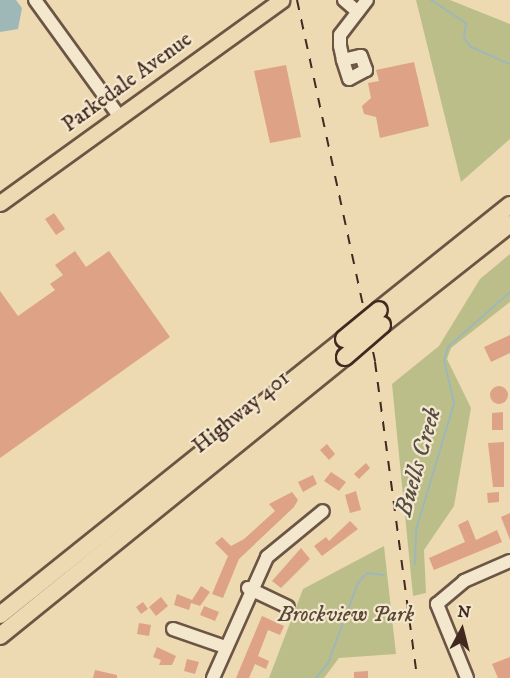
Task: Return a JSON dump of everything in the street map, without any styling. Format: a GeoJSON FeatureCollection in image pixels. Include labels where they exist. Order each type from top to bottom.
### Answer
{"type":"FeatureCollection","features":[{"type":"Feature","properties":{"kind":"highway","name":"Highway 401"},"geometry":{"type":"LineString","coordinates":[[0,636],[345,357],[381,317],[510,205]]}},
{"type":"Feature","properties":{"kind":"highway","name":"Highway 401"},"geometry":{"type":"LineString","coordinates":[[0,615],[344,339],[381,317],[510,224]]}},
{"type":"Feature","properties":{"kind":"main road","name":"Parkedale Avenue"},"geometry":{"type":"LineString","coordinates":[[0,203],[281,0]]}},
{"type":"Feature","properties":{"kind":"street"},"geometry":{"type":"LineString","coordinates":[[35,0],[118,116]]}},
{"type":"Feature","properties":{"kind":"street"},"geometry":{"type":"LineString","coordinates":[[344,0],[358,12]]}},
{"type":"Feature","properties":{"kind":"street"},"geometry":{"type":"LineString","coordinates":[[343,60],[340,34],[368,0]]}},
{"type":"Feature","properties":{"kind":"street"},"geometry":{"type":"LineString","coordinates":[[213,678],[248,588],[267,557],[324,511]]}},
{"type":"Feature","properties":{"kind":"street"},"geometry":{"type":"LineString","coordinates":[[467,678],[437,604],[464,581],[510,561]]}},
{"type":"Feature","properties":{"kind":"street"},"geometry":{"type":"LineString","coordinates":[[248,588],[288,606]]}},
{"type":"Feature","properties":{"kind":"street"},"geometry":{"type":"LineString","coordinates":[[173,629],[225,647]]}},
{"type":"Feature","properties":{"kind":"green space"},"geometry":{"type":"Polygon","coordinates":[[[416,0],[450,0],[510,24],[510,139],[461,182],[416,0]]]}},
{"type":"Feature","properties":{"kind":"green space"},"geometry":{"type":"Polygon","coordinates":[[[510,254],[510,302],[451,348],[447,359],[471,408],[454,506],[424,550],[426,593],[413,596],[392,384],[439,346],[480,279],[510,254]]]}},
{"type":"Feature","properties":{"kind":"green space","name":"Brockview Park"},"geometry":{"type":"Polygon","coordinates":[[[384,546],[396,654],[339,658],[324,678],[269,678],[303,589],[384,546]]]}},
{"type":"Feature","properties":{"kind":"water"},"geometry":{"type":"Polygon","coordinates":[[[0,0],[16,0],[22,8],[18,29],[0,32],[0,0]]]}},
{"type":"Feature","properties":{"kind":"building"},"geometry":{"type":"Polygon","coordinates":[[[414,62],[429,126],[380,138],[376,117],[364,114],[362,106],[371,98],[368,83],[379,81],[376,70],[414,62]]]}},
{"type":"Feature","properties":{"kind":"building"},"geometry":{"type":"Polygon","coordinates":[[[286,65],[301,137],[270,143],[254,71],[286,65]]]}},
{"type":"Feature","properties":{"kind":"building"},"geometry":{"type":"Polygon","coordinates":[[[54,213],[65,229],[56,235],[45,219],[54,213]]]}},
{"type":"Feature","properties":{"kind":"building"},"geometry":{"type":"Polygon","coordinates":[[[75,251],[86,267],[109,251],[170,337],[0,458],[0,291],[18,316],[55,290],[50,284],[63,275],[55,265],[75,251]]]}},
{"type":"Feature","properties":{"kind":"building"},"geometry":{"type":"Polygon","coordinates":[[[510,335],[510,353],[491,362],[484,347],[510,335]]]}},
{"type":"Feature","properties":{"kind":"building"},"geometry":{"type":"Polygon","coordinates":[[[499,386],[505,389],[508,395],[505,401],[499,404],[493,401],[490,395],[493,389],[499,386]]]}},
{"type":"Feature","properties":{"kind":"building"},"geometry":{"type":"Polygon","coordinates":[[[503,412],[503,430],[492,430],[492,413],[503,412]]]}},
{"type":"Feature","properties":{"kind":"building"},"geometry":{"type":"Polygon","coordinates":[[[504,442],[504,487],[493,487],[488,443],[504,442]]]}},
{"type":"Feature","properties":{"kind":"building"},"geometry":{"type":"Polygon","coordinates":[[[327,444],[335,454],[329,460],[320,450],[327,444]]]}},
{"type":"Feature","properties":{"kind":"building"},"geometry":{"type":"Polygon","coordinates":[[[366,463],[370,468],[359,479],[354,474],[366,463]]]}},
{"type":"Feature","properties":{"kind":"building"},"geometry":{"type":"Polygon","coordinates":[[[331,472],[346,482],[339,491],[324,481],[331,472]]]}},
{"type":"Feature","properties":{"kind":"building"},"geometry":{"type":"Polygon","coordinates":[[[313,475],[317,484],[303,492],[298,482],[313,475]]]}},
{"type":"Feature","properties":{"kind":"building"},"geometry":{"type":"Polygon","coordinates":[[[356,491],[361,510],[350,513],[345,495],[356,491]]]}},
{"type":"Feature","properties":{"kind":"building"},"geometry":{"type":"Polygon","coordinates":[[[292,492],[298,500],[294,507],[239,559],[223,598],[212,594],[228,556],[215,543],[222,537],[231,546],[244,539],[275,511],[269,504],[292,492]]]}},
{"type":"Feature","properties":{"kind":"building"},"geometry":{"type":"Polygon","coordinates":[[[499,492],[499,502],[488,503],[487,493],[499,492]]]}},
{"type":"Feature","properties":{"kind":"building"},"geometry":{"type":"Polygon","coordinates":[[[510,513],[510,540],[501,517],[510,513]]]}},
{"type":"Feature","properties":{"kind":"building"},"geometry":{"type":"Polygon","coordinates":[[[468,520],[476,540],[497,530],[502,542],[434,570],[429,558],[465,542],[458,525],[468,520]]]}},
{"type":"Feature","properties":{"kind":"building"},"geometry":{"type":"Polygon","coordinates":[[[350,521],[358,529],[322,556],[314,546],[326,537],[329,541],[350,521]]]}},
{"type":"Feature","properties":{"kind":"building"},"geometry":{"type":"Polygon","coordinates":[[[301,548],[310,559],[281,588],[272,581],[301,548]]]}},
{"type":"Feature","properties":{"kind":"building"},"geometry":{"type":"Polygon","coordinates":[[[201,586],[210,592],[200,606],[191,603],[189,610],[174,605],[177,594],[192,600],[201,586]]]}},
{"type":"Feature","properties":{"kind":"building"},"geometry":{"type":"Polygon","coordinates":[[[161,597],[168,606],[156,616],[149,607],[161,597]]]}},
{"type":"Feature","properties":{"kind":"building"},"geometry":{"type":"Polygon","coordinates":[[[143,602],[148,609],[141,614],[136,607],[143,602]]]}},
{"type":"Feature","properties":{"kind":"building"},"geometry":{"type":"Polygon","coordinates":[[[204,606],[219,612],[215,621],[200,615],[204,606]]]}},
{"type":"Feature","properties":{"kind":"building"},"geometry":{"type":"Polygon","coordinates":[[[262,616],[284,626],[280,635],[268,630],[258,656],[269,661],[266,669],[255,664],[249,678],[236,678],[262,616]]]}},
{"type":"Feature","properties":{"kind":"building"},"geometry":{"type":"Polygon","coordinates":[[[139,623],[151,625],[149,636],[137,634],[139,623]]]}},
{"type":"Feature","properties":{"kind":"building"},"geometry":{"type":"Polygon","coordinates":[[[157,647],[176,656],[172,665],[159,665],[161,660],[153,657],[157,647]]]}},
{"type":"Feature","properties":{"kind":"building"},"geometry":{"type":"Polygon","coordinates":[[[510,657],[510,678],[498,678],[492,664],[510,657]]]}},
{"type":"Feature","properties":{"kind":"building"},"geometry":{"type":"Polygon","coordinates":[[[187,659],[199,662],[195,674],[184,671],[187,659]]]}},
{"type":"Feature","properties":{"kind":"building"},"geometry":{"type":"Polygon","coordinates":[[[95,670],[117,675],[117,678],[93,678],[95,670]]]}},
{"type":"Feature","properties":{"kind":"building"},"geometry":{"type":"Polygon","coordinates":[[[368,671],[368,678],[354,678],[354,672],[368,671]]]}},
{"type":"Feature","properties":{"kind":"waterway","name":"Buells Creek"},"geometry":{"type":"LineString","coordinates":[[431,0],[466,23],[464,38],[471,47],[510,64]]}},
{"type":"Feature","properties":{"kind":"waterway","name":"Buells Creek"},"geometry":{"type":"LineString","coordinates":[[415,564],[416,530],[454,403],[444,360],[448,347],[510,292]]}},
{"type":"Feature","properties":{"kind":"waterway","name":"Buells Creek"},"geometry":{"type":"LineString","coordinates":[[316,678],[328,663],[358,583],[367,573],[384,575]]}},
{"type":"Feature","properties":{"kind":"railway"},"geometry":{"type":"LineString","coordinates":[[297,0],[375,362],[417,678]]}}]}
